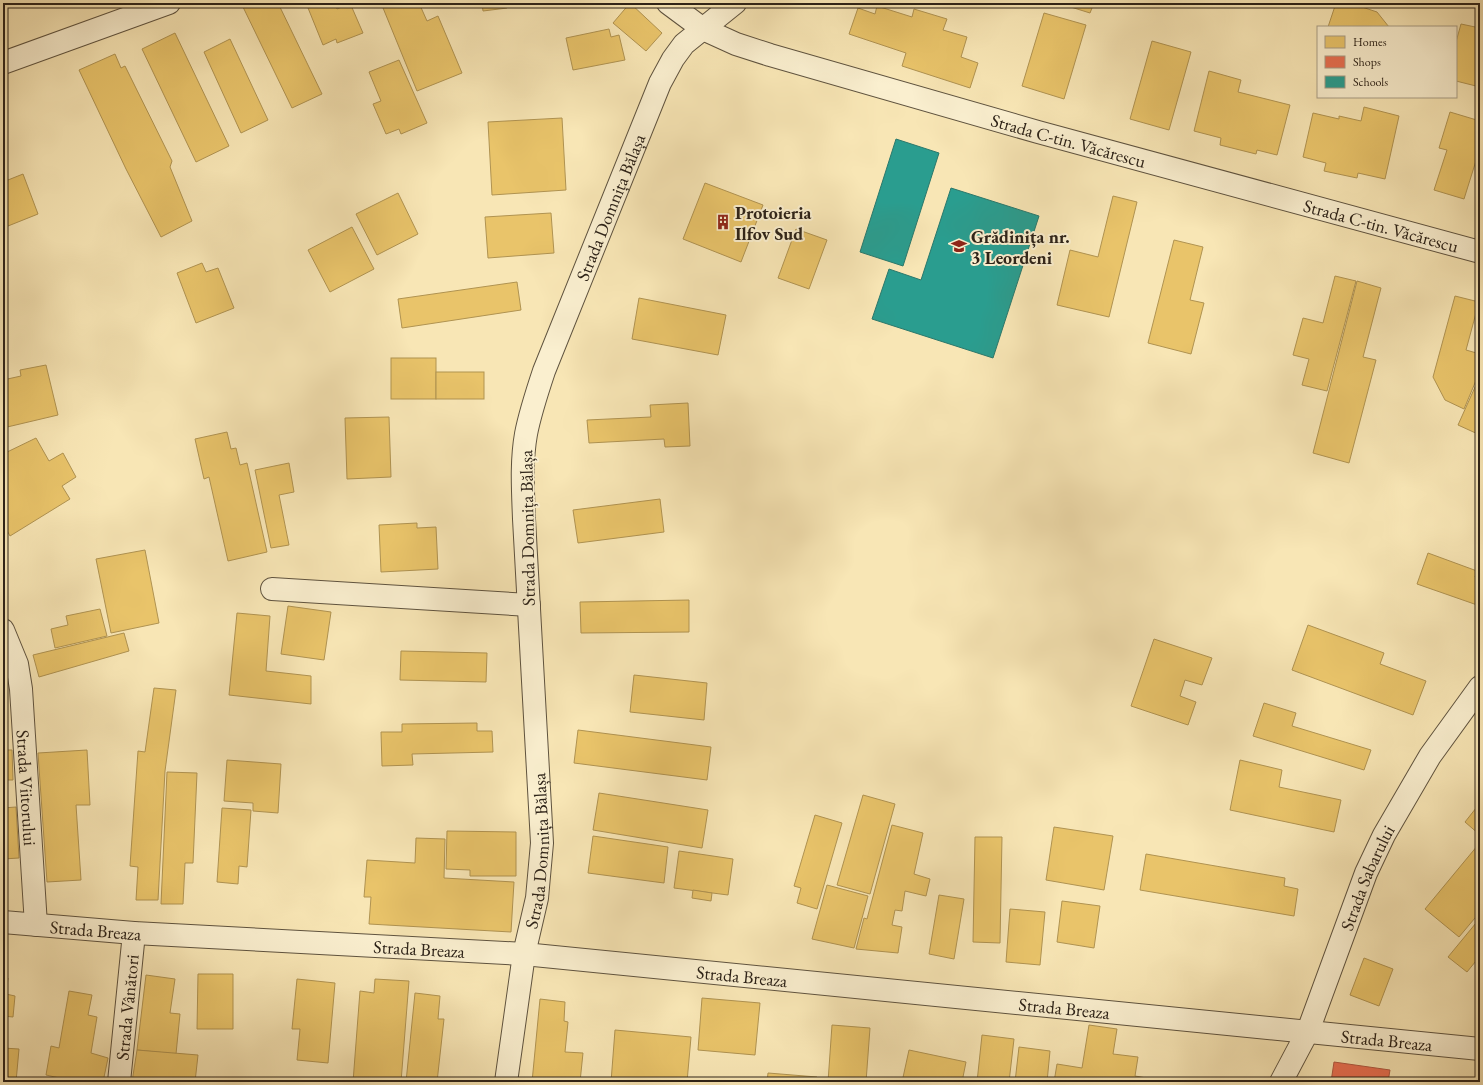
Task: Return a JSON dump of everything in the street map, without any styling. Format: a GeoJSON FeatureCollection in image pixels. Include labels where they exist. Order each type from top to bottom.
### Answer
{"type":"FeatureCollection","features":[{"type":"Feature","properties":{"kind":"street"},"geometry":{"type":"LineString","coordinates":[[3,63],[136,8],[169,3]]}},
{"type":"Feature","properties":{"kind":"street","name":"Strada C-tin. Văcărescu"},"geometry":{"type":"LineString","coordinates":[[668,3],[703,29],[736,44],[839,76],[1045,134],[1480,252]]}},
{"type":"Feature","properties":{"kind":"street","name":"Strada Domnița Bălașa"},"geometry":{"type":"LineString","coordinates":[[506,1082],[524,954],[537,898],[542,843],[523,479],[525,436],[532,404],[544,371],[660,83],[673,59],[684,44],[735,3]]}},
{"type":"Feature","properties":{"kind":"street"},"geometry":{"type":"LineString","coordinates":[[272,589],[529,605]]}},
{"type":"Feature","properties":{"kind":"street","name":"Strada Viitorului"},"geometry":{"type":"LineString","coordinates":[[3,630],[16,664],[21,688],[36,925]]}},
{"type":"Feature","properties":{"kind":"street","name":"Strada Sabarului"},"geometry":{"type":"LineString","coordinates":[[1281,1082],[1308,1031],[1366,873],[1384,835],[1430,756],[1480,687]]}},
{"type":"Feature","properties":{"kind":"street","name":"Strada Breaza"},"geometry":{"type":"LineString","coordinates":[[3,922],[134,933],[524,954],[1480,1049]]}},
{"type":"Feature","properties":{"kind":"street","name":"Strada Vânători"},"geometry":{"type":"LineString","coordinates":[[119,1082],[134,933]]}},
{"type":"Feature","properties":{"kind":"building: Homes"},"geometry":{"type":"Polygon","coordinates":[[[252,3],[278,3],[322,94],[292,108],[243,7],[252,3]]]}},
{"type":"Feature","properties":{"kind":"building: Homes"},"geometry":{"type":"Polygon","coordinates":[[[306,3],[334,3],[337,9],[350,3],[363,33],[337,43],[336,39],[323,45],[306,3]]]}},
{"type":"Feature","properties":{"kind":"building: Homes"},"geometry":{"type":"Polygon","coordinates":[[[381,3],[419,3],[427,21],[438,16],[462,73],[417,91],[381,3]]]}},
{"type":"Feature","properties":{"kind":"building: Homes"},"geometry":{"type":"Polygon","coordinates":[[[482,3],[507,3],[507,8],[483,11],[482,3]]]}},
{"type":"Feature","properties":{"kind":"building: Homes"},"geometry":{"type":"Polygon","coordinates":[[[630,3],[662,33],[646,51],[613,23],[630,3]]]}},
{"type":"Feature","properties":{"kind":"building: Homes"},"geometry":{"type":"Polygon","coordinates":[[[1058,3],[1094,3],[1090,13],[1058,3]]]}},
{"type":"Feature","properties":{"kind":"building: Homes"},"geometry":{"type":"Polygon","coordinates":[[[1336,3],[1350,3],[1377,12],[1388,26],[1328,26],[1336,3]]]}},
{"type":"Feature","properties":{"kind":"building: Homes"},"geometry":{"type":"Polygon","coordinates":[[[877,6],[912,17],[914,9],[947,19],[943,30],[967,37],[961,57],[978,63],[970,88],[902,66],[906,53],[849,34],[858,8],[875,14],[877,6]]]}},
{"type":"Feature","properties":{"kind":"building: Homes"},"geometry":{"type":"Polygon","coordinates":[[[1044,13],[1086,25],[1064,99],[1022,86],[1044,13]]]}},
{"type":"Feature","properties":{"kind":"building: Homes"},"geometry":{"type":"Polygon","coordinates":[[[1461,24],[1480,28],[1480,87],[1457,81],[1457,38],[1461,24]]]}},
{"type":"Feature","properties":{"kind":"building: Homes"},"geometry":{"type":"Polygon","coordinates":[[[609,29],[611,37],[619,35],[625,60],[573,70],[566,38],[609,29]]]}},
{"type":"Feature","properties":{"kind":"building: Homes"},"geometry":{"type":"Polygon","coordinates":[[[175,33],[229,146],[196,162],[142,49],[175,33]]]}},
{"type":"Feature","properties":{"kind":"building: Homes"},"geometry":{"type":"Polygon","coordinates":[[[230,39],[268,120],[241,133],[204,52],[230,39]]]}},
{"type":"Feature","properties":{"kind":"building: Homes"},"geometry":{"type":"Polygon","coordinates":[[[1152,41],[1191,52],[1169,130],[1130,119],[1152,41]]]}},
{"type":"Feature","properties":{"kind":"building: Homes"},"geometry":{"type":"Polygon","coordinates":[[[115,54],[121,68],[125,66],[172,161],[170,167],[192,221],[161,237],[126,169],[79,70],[115,54]]]}},
{"type":"Feature","properties":{"kind":"building: Homes"},"geometry":{"type":"Polygon","coordinates":[[[399,60],[427,123],[401,134],[399,129],[386,134],[373,104],[381,101],[369,72],[399,60]]]}},
{"type":"Feature","properties":{"kind":"building: Homes"},"geometry":{"type":"Polygon","coordinates":[[[1209,71],[1241,80],[1238,92],[1290,105],[1277,155],[1257,150],[1256,154],[1220,145],[1221,138],[1194,131],[1209,71]]]}},
{"type":"Feature","properties":{"kind":"building: Homes"},"geometry":{"type":"Polygon","coordinates":[[[1364,107],[1399,116],[1385,179],[1358,173],[1357,178],[1324,171],[1326,163],[1303,157],[1313,113],[1339,119],[1339,116],[1361,121],[1364,107]]]}},
{"type":"Feature","properties":{"kind":"building: Homes"},"geometry":{"type":"Polygon","coordinates":[[[1450,112],[1480,121],[1480,148],[1464,199],[1434,190],[1447,150],[1439,148],[1450,112]]]}},
{"type":"Feature","properties":{"kind":"building: Homes"},"geometry":{"type":"Polygon","coordinates":[[[562,118],[566,190],[492,195],[488,122],[562,118]]]}},
{"type":"Feature","properties":{"kind":"building: Homes"},"geometry":{"type":"Polygon","coordinates":[[[3,168],[8,180],[23,174],[38,214],[3,228],[3,168]]]}},
{"type":"Feature","properties":{"kind":"building: Homes","name":"Protoieria Ilfov Sud"},"geometry":{"type":"Polygon","coordinates":[[[705,183],[763,205],[741,262],[683,239],[705,183]]]}},
{"type":"Feature","properties":{"kind":"building: Homes"},"geometry":{"type":"Polygon","coordinates":[[[398,193],[418,234],[377,255],[356,214],[398,193]]]}},
{"type":"Feature","properties":{"kind":"building: Homes"},"geometry":{"type":"Polygon","coordinates":[[[1113,196],[1137,202],[1109,317],[1057,305],[1070,250],[1098,257],[1113,196]]]}},
{"type":"Feature","properties":{"kind":"building: Homes"},"geometry":{"type":"Polygon","coordinates":[[[551,213],[554,253],[488,258],[485,217],[551,213]]]}},
{"type":"Feature","properties":{"kind":"building: Homes"},"geometry":{"type":"Polygon","coordinates":[[[352,227],[374,269],[330,292],[308,250],[352,227]]]}},
{"type":"Feature","properties":{"kind":"building: Homes"},"geometry":{"type":"Polygon","coordinates":[[[796,229],[827,240],[809,289],[778,278],[796,229]]]}},
{"type":"Feature","properties":{"kind":"building: Homes"},"geometry":{"type":"Polygon","coordinates":[[[1174,240],[1203,247],[1190,300],[1204,303],[1191,354],[1148,343],[1174,240]]]}},
{"type":"Feature","properties":{"kind":"building: Homes"},"geometry":{"type":"Polygon","coordinates":[[[202,263],[206,272],[218,268],[234,308],[196,323],[177,273],[202,263]]]}},
{"type":"Feature","properties":{"kind":"building: Homes"},"geometry":{"type":"Polygon","coordinates":[[[1335,276],[1356,281],[1327,391],[1302,385],[1309,359],[1293,355],[1303,318],[1323,323],[1335,276]]]}},
{"type":"Feature","properties":{"kind":"building: Homes"},"geometry":{"type":"Polygon","coordinates":[[[1357,281],[1381,288],[1363,357],[1376,360],[1349,463],[1313,453],[1357,281]]]}},
{"type":"Feature","properties":{"kind":"building: Homes"},"geometry":{"type":"Polygon","coordinates":[[[517,282],[521,310],[402,328],[398,299],[517,282]]]}},
{"type":"Feature","properties":{"kind":"building: Homes"},"geometry":{"type":"Polygon","coordinates":[[[1455,296],[1479,302],[1466,350],[1480,354],[1480,371],[1464,409],[1445,400],[1433,377],[1455,296]]]}},
{"type":"Feature","properties":{"kind":"building: Homes"},"geometry":{"type":"Polygon","coordinates":[[[639,298],[726,315],[718,355],[632,339],[639,298]]]}},
{"type":"Feature","properties":{"kind":"building: Homes"},"geometry":{"type":"Polygon","coordinates":[[[391,358],[436,358],[436,399],[391,399],[391,358]]]}},
{"type":"Feature","properties":{"kind":"building: Homes"},"geometry":{"type":"Polygon","coordinates":[[[46,365],[58,415],[3,428],[3,393],[6,392],[3,380],[21,376],[20,370],[46,365]]]}},
{"type":"Feature","properties":{"kind":"building: Homes"},"geometry":{"type":"Polygon","coordinates":[[[436,372],[484,372],[484,399],[436,399],[436,372]]]}},
{"type":"Feature","properties":{"kind":"building: Homes"},"geometry":{"type":"Polygon","coordinates":[[[1480,376],[1480,435],[1458,425],[1480,376]]]}},
{"type":"Feature","properties":{"kind":"building: Homes"},"geometry":{"type":"Polygon","coordinates":[[[688,403],[690,446],[665,447],[664,439],[589,443],[587,420],[651,417],[650,405],[688,403]]]}},
{"type":"Feature","properties":{"kind":"building: Homes"},"geometry":{"type":"Polygon","coordinates":[[[389,417],[391,477],[347,479],[345,418],[389,417]]]}},
{"type":"Feature","properties":{"kind":"building: Homes"},"geometry":{"type":"Polygon","coordinates":[[[227,432],[231,449],[236,448],[240,465],[247,463],[267,552],[228,561],[209,477],[204,479],[195,439],[227,432]]]}},
{"type":"Feature","properties":{"kind":"building: Homes"},"geometry":{"type":"Polygon","coordinates":[[[36,438],[49,461],[63,453],[76,477],[62,486],[70,499],[10,536],[3,523],[3,454],[36,438]]]}},
{"type":"Feature","properties":{"kind":"building: Homes"},"geometry":{"type":"Polygon","coordinates":[[[289,463],[294,492],[279,495],[289,545],[271,548],[255,470],[289,463]]]}},
{"type":"Feature","properties":{"kind":"building: Homes"},"geometry":{"type":"Polygon","coordinates":[[[660,499],[664,532],[578,543],[573,510],[660,499]]]}},
{"type":"Feature","properties":{"kind":"building: Homes"},"geometry":{"type":"Polygon","coordinates":[[[417,523],[417,528],[436,527],[438,569],[381,572],[379,525],[417,523]]]}},
{"type":"Feature","properties":{"kind":"building: Homes"},"geometry":{"type":"Polygon","coordinates":[[[145,550],[159,623],[111,633],[96,559],[145,550]]]}},
{"type":"Feature","properties":{"kind":"building: Homes"},"geometry":{"type":"Polygon","coordinates":[[[1428,553],[1477,571],[1475,577],[1480,579],[1480,606],[1417,584],[1428,553]]]}},
{"type":"Feature","properties":{"kind":"building: Homes"},"geometry":{"type":"Polygon","coordinates":[[[689,600],[689,632],[581,633],[580,602],[689,600]]]}},
{"type":"Feature","properties":{"kind":"building: Homes"},"geometry":{"type":"Polygon","coordinates":[[[288,606],[331,612],[324,660],[281,654],[288,606]]]}},
{"type":"Feature","properties":{"kind":"building: Homes"},"geometry":{"type":"Polygon","coordinates":[[[100,609],[107,636],[55,648],[51,629],[68,625],[66,616],[100,609]]]}},
{"type":"Feature","properties":{"kind":"building: Homes"},"geometry":{"type":"Polygon","coordinates":[[[237,613],[270,616],[266,671],[311,676],[311,704],[229,695],[237,613]]]}},
{"type":"Feature","properties":{"kind":"building: Homes"},"geometry":{"type":"Polygon","coordinates":[[[1308,625],[1384,653],[1380,664],[1426,681],[1413,715],[1292,670],[1308,625]]]}},
{"type":"Feature","properties":{"kind":"building: Homes"},"geometry":{"type":"Polygon","coordinates":[[[124,633],[129,651],[39,677],[33,655],[124,633]]]}},
{"type":"Feature","properties":{"kind":"building: Homes"},"geometry":{"type":"Polygon","coordinates":[[[1154,639],[1212,658],[1202,685],[1185,680],[1180,696],[1196,702],[1188,725],[1131,706],[1154,639]]]}},
{"type":"Feature","properties":{"kind":"building: Homes"},"geometry":{"type":"Polygon","coordinates":[[[401,651],[487,653],[486,682],[400,680],[401,651]]]}},
{"type":"Feature","properties":{"kind":"building: Homes"},"geometry":{"type":"Polygon","coordinates":[[[634,675],[707,683],[704,720],[630,712],[634,675]]]}},
{"type":"Feature","properties":{"kind":"building: Homes"},"geometry":{"type":"Polygon","coordinates":[[[154,688],[176,690],[165,771],[158,900],[136,900],[138,867],[130,866],[138,751],[145,752],[154,688]]]}},
{"type":"Feature","properties":{"kind":"building: Homes"},"geometry":{"type":"Polygon","coordinates":[[[1264,703],[1296,713],[1292,726],[1371,750],[1364,770],[1253,736],[1264,703]]]}},
{"type":"Feature","properties":{"kind":"building: Homes"},"geometry":{"type":"Polygon","coordinates":[[[477,723],[477,731],[492,731],[493,752],[412,754],[413,765],[382,766],[381,732],[402,732],[402,724],[477,723]]]}},
{"type":"Feature","properties":{"kind":"building: Homes"},"geometry":{"type":"Polygon","coordinates":[[[578,730],[711,747],[707,780],[574,763],[578,730]]]}},
{"type":"Feature","properties":{"kind":"building: Homes"},"geometry":{"type":"Polygon","coordinates":[[[3,750],[12,750],[13,780],[3,780],[3,750]]]}},
{"type":"Feature","properties":{"kind":"building: Homes"},"geometry":{"type":"Polygon","coordinates":[[[87,750],[90,805],[76,805],[81,880],[47,882],[38,753],[87,750]]]}},
{"type":"Feature","properties":{"kind":"building: Homes"},"geometry":{"type":"Polygon","coordinates":[[[227,760],[281,764],[278,813],[253,811],[253,803],[224,801],[227,760]]]}},
{"type":"Feature","properties":{"kind":"building: Homes"},"geometry":{"type":"Polygon","coordinates":[[[1240,760],[1282,770],[1279,787],[1341,800],[1334,832],[1230,810],[1240,760]]]}},
{"type":"Feature","properties":{"kind":"building: Homes"},"geometry":{"type":"Polygon","coordinates":[[[167,772],[197,773],[193,863],[185,863],[183,904],[161,904],[167,772]]]}},
{"type":"Feature","properties":{"kind":"building: Homes"},"geometry":{"type":"Polygon","coordinates":[[[599,793],[708,810],[702,848],[593,830],[599,793]]]}},
{"type":"Feature","properties":{"kind":"building: Homes"},"geometry":{"type":"Polygon","coordinates":[[[863,795],[895,804],[870,894],[837,885],[863,795]]]}},
{"type":"Feature","properties":{"kind":"building: Homes"},"geometry":{"type":"Polygon","coordinates":[[[1480,803],[1480,835],[1465,822],[1480,803]]]}},
{"type":"Feature","properties":{"kind":"building: Homes"},"geometry":{"type":"Polygon","coordinates":[[[16,807],[19,858],[3,859],[3,808],[16,807]]]}},
{"type":"Feature","properties":{"kind":"building: Homes"},"geometry":{"type":"Polygon","coordinates":[[[222,808],[251,810],[247,867],[239,866],[238,884],[217,882],[222,808]]]}},
{"type":"Feature","properties":{"kind":"building: Homes"},"geometry":{"type":"Polygon","coordinates":[[[815,815],[842,823],[817,909],[797,903],[801,888],[794,886],[815,815]]]}},
{"type":"Feature","properties":{"kind":"building: Homes"},"geometry":{"type":"Polygon","coordinates":[[[892,825],[923,833],[914,874],[930,879],[926,896],[905,891],[902,911],[895,910],[892,925],[902,927],[898,953],[856,949],[864,918],[867,919],[892,825]]]}},
{"type":"Feature","properties":{"kind":"building: Homes"},"geometry":{"type":"Polygon","coordinates":[[[1054,827],[1113,836],[1104,890],[1046,880],[1054,827]]]}},
{"type":"Feature","properties":{"kind":"building: Homes"},"geometry":{"type":"Polygon","coordinates":[[[447,831],[516,832],[516,876],[470,876],[470,870],[446,869],[447,831]]]}},
{"type":"Feature","properties":{"kind":"building: Homes"},"geometry":{"type":"Polygon","coordinates":[[[593,836],[668,847],[664,883],[588,873],[593,836]]]}},
{"type":"Feature","properties":{"kind":"building: Homes"},"geometry":{"type":"Polygon","coordinates":[[[975,837],[1002,837],[1000,943],[973,942],[975,837]]]}},
{"type":"Feature","properties":{"kind":"building: Homes"},"geometry":{"type":"Polygon","coordinates":[[[416,838],[445,839],[444,878],[514,882],[511,932],[369,924],[371,897],[364,897],[367,860],[415,863],[416,838]]]}},
{"type":"Feature","properties":{"kind":"building: Homes"},"geometry":{"type":"Polygon","coordinates":[[[1478,845],[1480,847],[1480,912],[1459,937],[1425,909],[1478,845]]]}},
{"type":"Feature","properties":{"kind":"building: Homes"},"geometry":{"type":"Polygon","coordinates":[[[679,851],[733,859],[728,895],[674,888],[679,851]]]}},
{"type":"Feature","properties":{"kind":"building: Homes"},"geometry":{"type":"Polygon","coordinates":[[[1146,854],[1285,878],[1284,886],[1298,889],[1294,916],[1140,890],[1146,854]]]}},
{"type":"Feature","properties":{"kind":"building: Homes"},"geometry":{"type":"Polygon","coordinates":[[[827,885],[868,896],[854,948],[812,939],[827,885]]]}},
{"type":"Feature","properties":{"kind":"building: Homes"},"geometry":{"type":"Polygon","coordinates":[[[693,890],[712,893],[711,901],[692,898],[693,890]]]}},
{"type":"Feature","properties":{"kind":"building: Homes"},"geometry":{"type":"Polygon","coordinates":[[[939,895],[964,899],[954,959],[929,954],[939,895]]]}},
{"type":"Feature","properties":{"kind":"building: Homes"},"geometry":{"type":"Polygon","coordinates":[[[1062,901],[1100,906],[1094,948],[1057,942],[1062,901]]]}},
{"type":"Feature","properties":{"kind":"building: Homes"},"geometry":{"type":"Polygon","coordinates":[[[1010,909],[1045,912],[1040,965],[1006,962],[1010,909]]]}},
{"type":"Feature","properties":{"kind":"building: Homes"},"geometry":{"type":"Polygon","coordinates":[[[1476,923],[1480,927],[1480,956],[1467,972],[1448,957],[1476,923]]]}},
{"type":"Feature","properties":{"kind":"building: Homes"},"geometry":{"type":"Polygon","coordinates":[[[1364,958],[1393,969],[1379,1006],[1350,995],[1364,958]]]}},
{"type":"Feature","properties":{"kind":"building: Homes"},"geometry":{"type":"Polygon","coordinates":[[[198,974],[233,974],[233,1029],[197,1029],[198,974]]]}},
{"type":"Feature","properties":{"kind":"building: Homes"},"geometry":{"type":"Polygon","coordinates":[[[146,975],[175,979],[170,1013],[180,1014],[176,1054],[137,1050],[146,975]]]}},
{"type":"Feature","properties":{"kind":"building: Homes"},"geometry":{"type":"Polygon","coordinates":[[[3,977],[8,978],[6,994],[15,996],[13,1017],[3,1016],[3,977]]]}},
{"type":"Feature","properties":{"kind":"building: Homes"},"geometry":{"type":"Polygon","coordinates":[[[297,979],[335,983],[328,1063],[297,1060],[300,1029],[292,1029],[297,979]]]}},
{"type":"Feature","properties":{"kind":"building: Homes"},"geometry":{"type":"Polygon","coordinates":[[[375,979],[409,981],[401,1082],[353,1082],[360,991],[374,993],[375,979]]]}},
{"type":"Feature","properties":{"kind":"building: Homes"},"geometry":{"type":"Polygon","coordinates":[[[69,991],[92,995],[88,1015],[97,1017],[91,1053],[108,1058],[103,1082],[77,1082],[46,1075],[51,1046],[59,1048],[69,991]]]}},
{"type":"Feature","properties":{"kind":"building: Homes"},"geometry":{"type":"Polygon","coordinates":[[[415,993],[440,996],[438,1019],[444,1019],[437,1082],[406,1082],[415,993]]]}},
{"type":"Feature","properties":{"kind":"building: Homes"},"geometry":{"type":"Polygon","coordinates":[[[702,998],[760,1003],[755,1055],[698,1050],[702,998]]]}},
{"type":"Feature","properties":{"kind":"building: Homes"},"geometry":{"type":"Polygon","coordinates":[[[540,999],[565,1002],[564,1021],[568,1022],[565,1052],[583,1053],[580,1082],[532,1082],[540,999]]]}},
{"type":"Feature","properties":{"kind":"building: Homes"},"geometry":{"type":"Polygon","coordinates":[[[832,1025],[870,1028],[866,1082],[828,1082],[832,1025]]]}},
{"type":"Feature","properties":{"kind":"building: Homes"},"geometry":{"type":"Polygon","coordinates":[[[1089,1025],[1117,1029],[1113,1054],[1138,1057],[1135,1076],[1170,1082],[1054,1082],[1057,1064],[1082,1068],[1089,1025]]]}},
{"type":"Feature","properties":{"kind":"building: Homes"},"geometry":{"type":"Polygon","coordinates":[[[615,1030],[691,1037],[687,1082],[611,1082],[615,1030]]]}},
{"type":"Feature","properties":{"kind":"building: Homes"},"geometry":{"type":"Polygon","coordinates":[[[982,1035],[1014,1039],[1009,1082],[977,1082],[982,1035]]]}},
{"type":"Feature","properties":{"kind":"building: Homes"},"geometry":{"type":"Polygon","coordinates":[[[1019,1047],[1050,1051],[1047,1082],[1015,1082],[1019,1047]]]}},
{"type":"Feature","properties":{"kind":"building: Homes"},"geometry":{"type":"Polygon","coordinates":[[[3,1048],[19,1049],[16,1082],[3,1082],[3,1048]]]}},
{"type":"Feature","properties":{"kind":"building: Homes"},"geometry":{"type":"Polygon","coordinates":[[[137,1050],[198,1055],[195,1082],[132,1082],[137,1050]]]}},
{"type":"Feature","properties":{"kind":"building: Homes"},"geometry":{"type":"Polygon","coordinates":[[[909,1050],[966,1062],[962,1082],[902,1082],[909,1050]]]}},
{"type":"Feature","properties":{"kind":"building: Homes"},"geometry":{"type":"Polygon","coordinates":[[[768,1073],[817,1077],[817,1082],[767,1082],[768,1073]]]}},
{"type":"Feature","properties":{"kind":"building: Shops"},"geometry":{"type":"Polygon","coordinates":[[[1334,1062],[1390,1070],[1388,1082],[1331,1082],[1334,1062]]]}},
{"type":"Feature","properties":{"kind":"building: Schools"},"geometry":{"type":"Polygon","coordinates":[[[896,139],[939,153],[903,266],[860,252],[896,139]]]}},
{"type":"Feature","properties":{"kind":"building: Schools"},"geometry":{"type":"Polygon","coordinates":[[[951,188],[1039,216],[993,358],[872,319],[889,269],[921,280],[951,188]]]}},
{"type":"Feature","properties":{"kind":"place","name":"Protoieria Ilfov Sud"},"geometry":{"type":"Point","coordinates":[723,222]}},
{"type":"Feature","properties":{"kind":"place","name":"Grădinița nr. 3 Leordeni"},"geometry":{"type":"Point","coordinates":[959,246]}}]}
